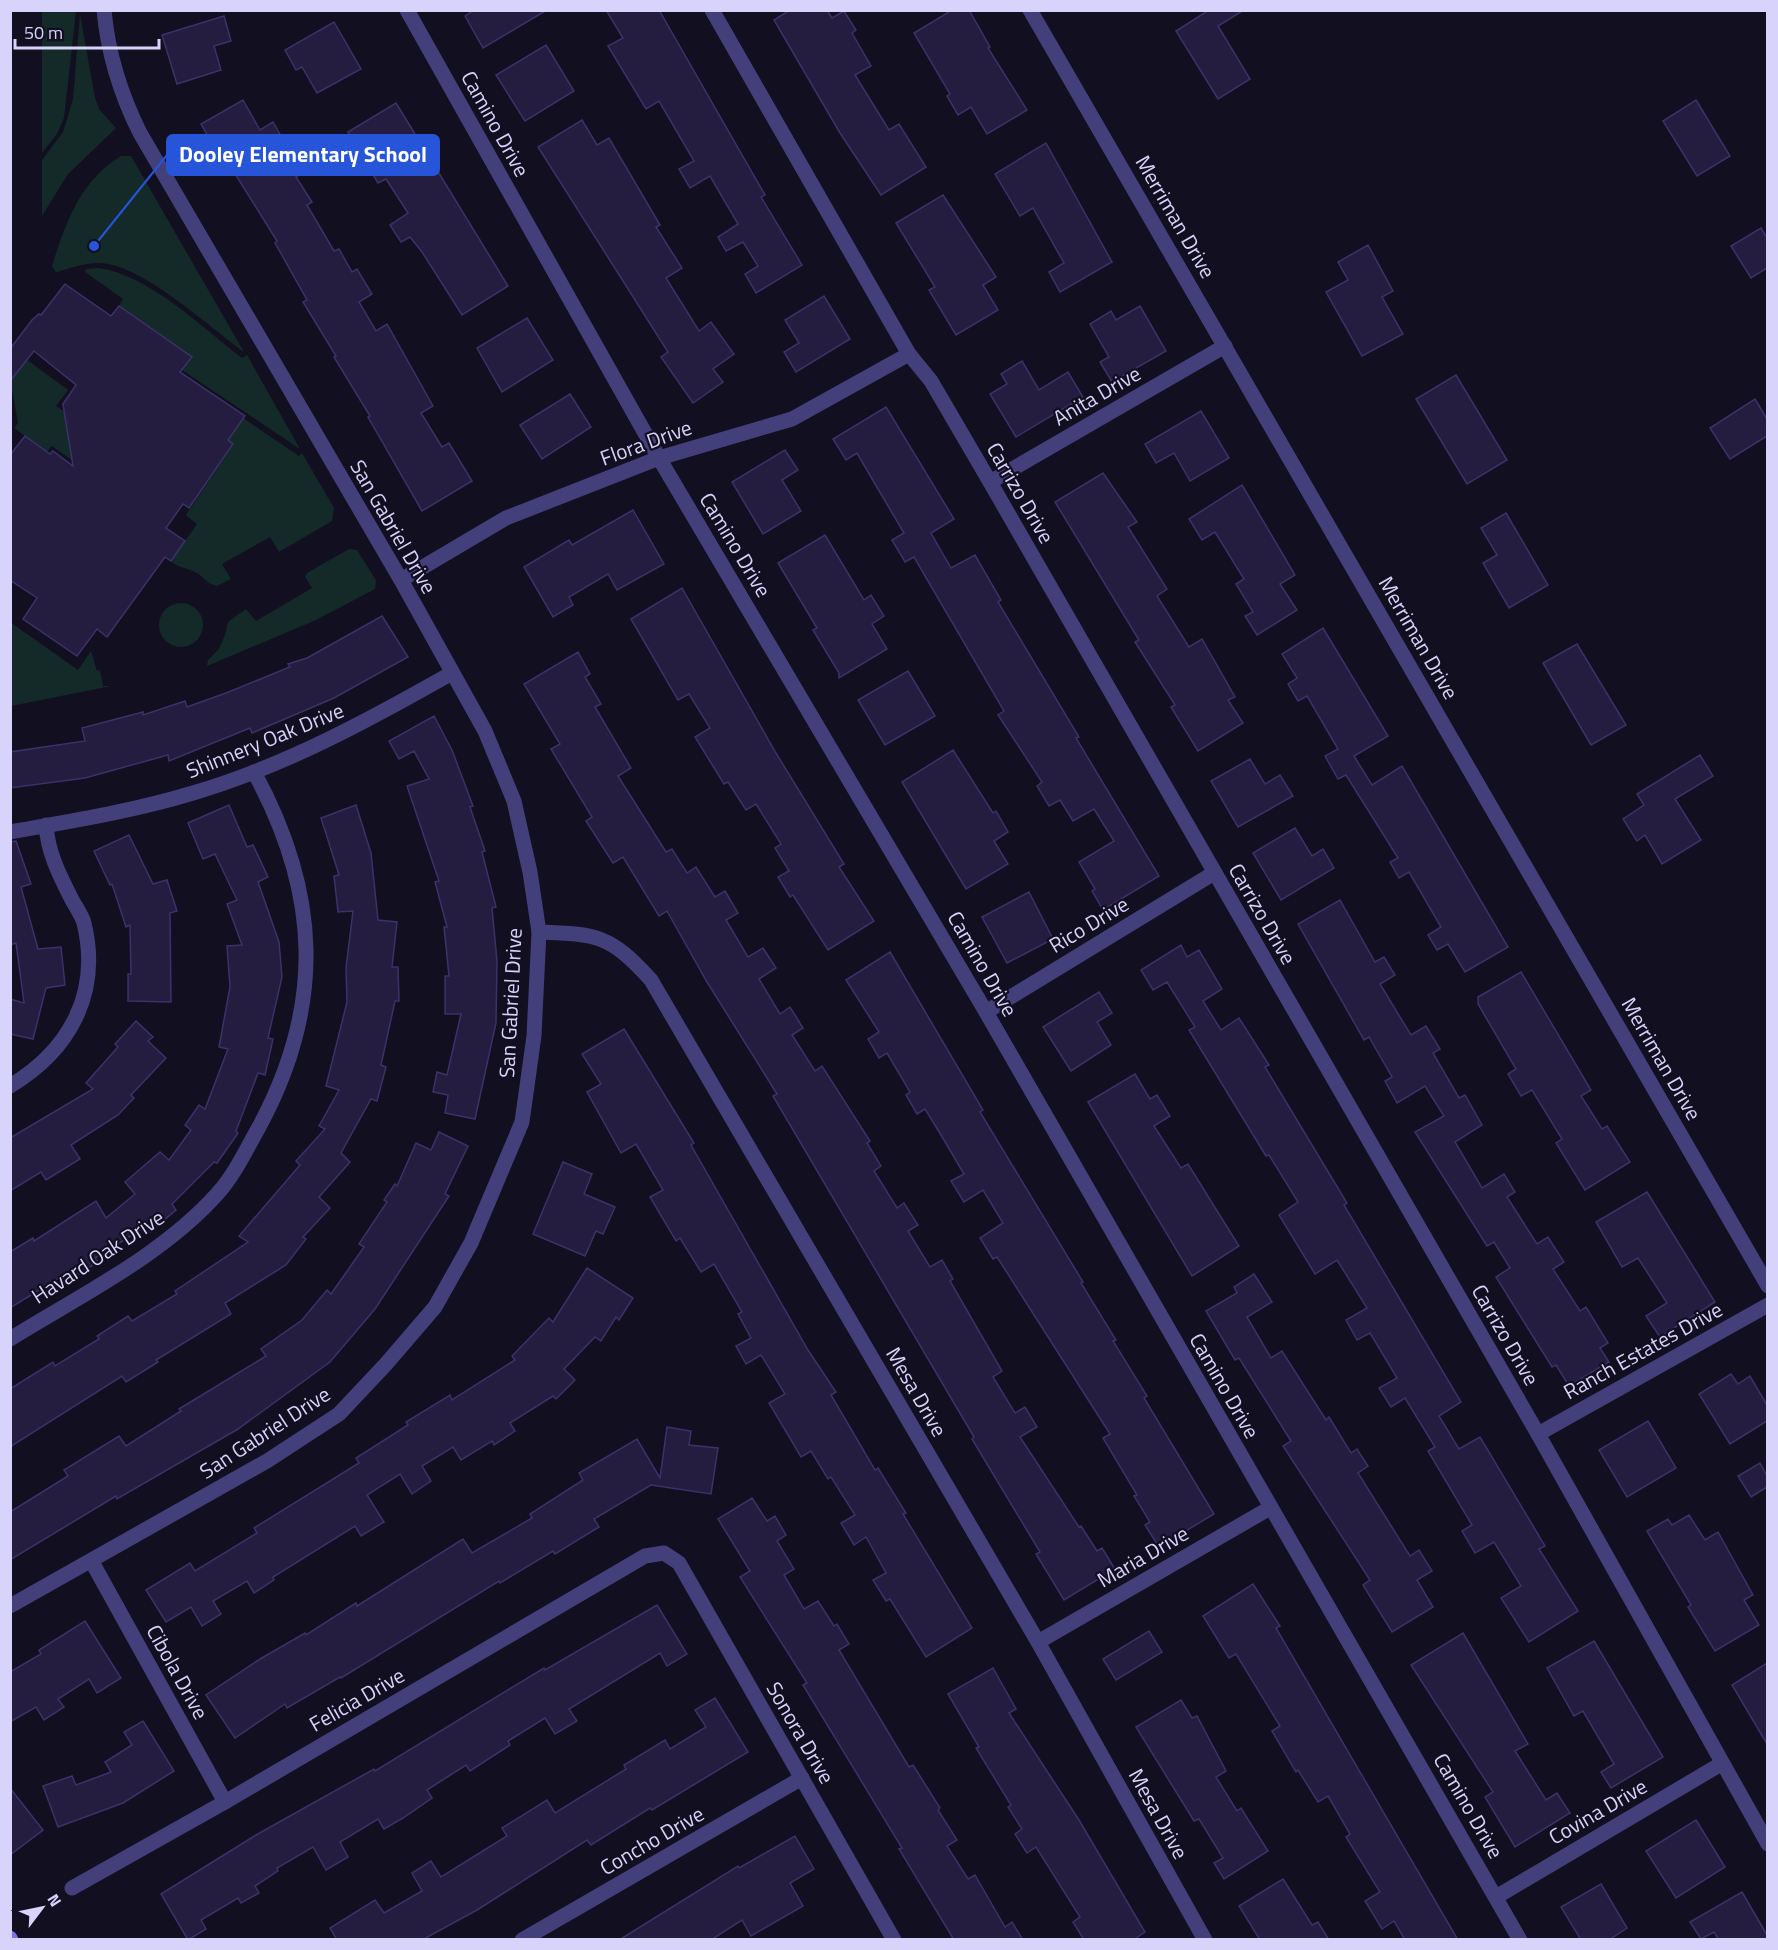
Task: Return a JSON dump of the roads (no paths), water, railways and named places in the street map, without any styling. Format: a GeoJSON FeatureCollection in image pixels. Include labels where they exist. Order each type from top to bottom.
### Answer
{"type":"FeatureCollection","features":[{"type":"Feature","properties":{"kind":"street","name":"San Gabriel Drive"},"geometry":{"type":"LineString","coordinates":[[10,1606],[92,1562],[267,1461],[339,1414],[435,1307],[471,1243],[522,1122],[534,1036],[539,932],[530,872],[514,801],[485,731],[401,580],[140,133],[115,76],[107,42],[104,10]]}},
{"type":"Feature","properties":{"kind":"street","name":"Camino Drive"},"geometry":{"type":"LineString","coordinates":[[407,10],[659,458],[986,1012],[1520,1940]]}},
{"type":"Feature","properties":{"kind":"street","name":"Carrizo Drive"},"geometry":{"type":"LineString","coordinates":[[712,10],[909,354],[931,381],[990,482],[1538,1434],[1767,1844]]}},
{"type":"Feature","properties":{"kind":"street","name":"Merriman Drive"},"geometry":{"type":"LineString","coordinates":[[1030,10],[1767,1286]]}},
{"type":"Feature","properties":{"kind":"street","name":"Anita Drive"},"geometry":{"type":"LineString","coordinates":[[990,482],[1225,346]]}},
{"type":"Feature","properties":{"kind":"street","name":"Flora Drive"},"geometry":{"type":"LineString","coordinates":[[401,580],[506,518],[659,458],[792,419],[909,354]]}},
{"type":"Feature","properties":{"kind":"street","name":"Shinnery Oak Drive"},"geometry":{"type":"LineString","coordinates":[[10,832],[192,794],[254,772],[364,723],[452,674]]}},
{"type":"Feature","properties":{"kind":"street","name":"Havard Oak Drive"},"geometry":{"type":"LineString","coordinates":[[10,1339],[173,1235],[219,1192],[274,1098],[291,1050],[305,996],[308,948],[301,895],[289,849],[271,804],[254,772]]}},
{"type":"Feature","properties":{"kind":"street"},"geometry":{"type":"LineString","coordinates":[[10,1086],[41,1063],[62,1042],[79,1017],[87,983],[84,922],[48,849],[46,825]]}},
{"type":"Feature","properties":{"kind":"street","name":"Rico Drive"},"geometry":{"type":"LineString","coordinates":[[986,1012],[1214,873]]}},
{"type":"Feature","properties":{"kind":"street","name":"Mesa Drive"},"geometry":{"type":"LineString","coordinates":[[539,932],[574,933],[603,939],[626,952],[651,980],[1038,1642],[1205,1940]]}},
{"type":"Feature","properties":{"kind":"street","name":"Ranch Estates Drive"},"geometry":{"type":"LineString","coordinates":[[1538,1434],[1767,1305]]}},
{"type":"Feature","properties":{"kind":"street","name":"Maria Drive"},"geometry":{"type":"LineString","coordinates":[[1038,1642],[1270,1508]]}},
{"type":"Feature","properties":{"kind":"street","name":"Sonora Drive"},"geometry":{"type":"LineString","coordinates":[[663,1553],[679,1563],[894,1940]]}},
{"type":"Feature","properties":{"kind":"street","name":"Felicia Drive"},"geometry":{"type":"LineString","coordinates":[[72,1888],[225,1802],[645,1556],[663,1553]]}},
{"type":"Feature","properties":{"kind":"street","name":"Cibola Drive"},"geometry":{"type":"LineString","coordinates":[[92,1562],[225,1802]]}},
{"type":"Feature","properties":{"kind":"street","name":"Covina Drive"},"geometry":{"type":"LineString","coordinates":[[1496,1897],[1721,1764]]}},
{"type":"Feature","properties":{"kind":"street","name":"Concho Drive"},"geometry":{"type":"LineString","coordinates":[[522,1940],[802,1778]]}},
{"type":"Feature","properties":{"kind":"place","name":"Dooley Elementary School"},"geometry":{"type":"Point","coordinates":[94,246]}}]}
